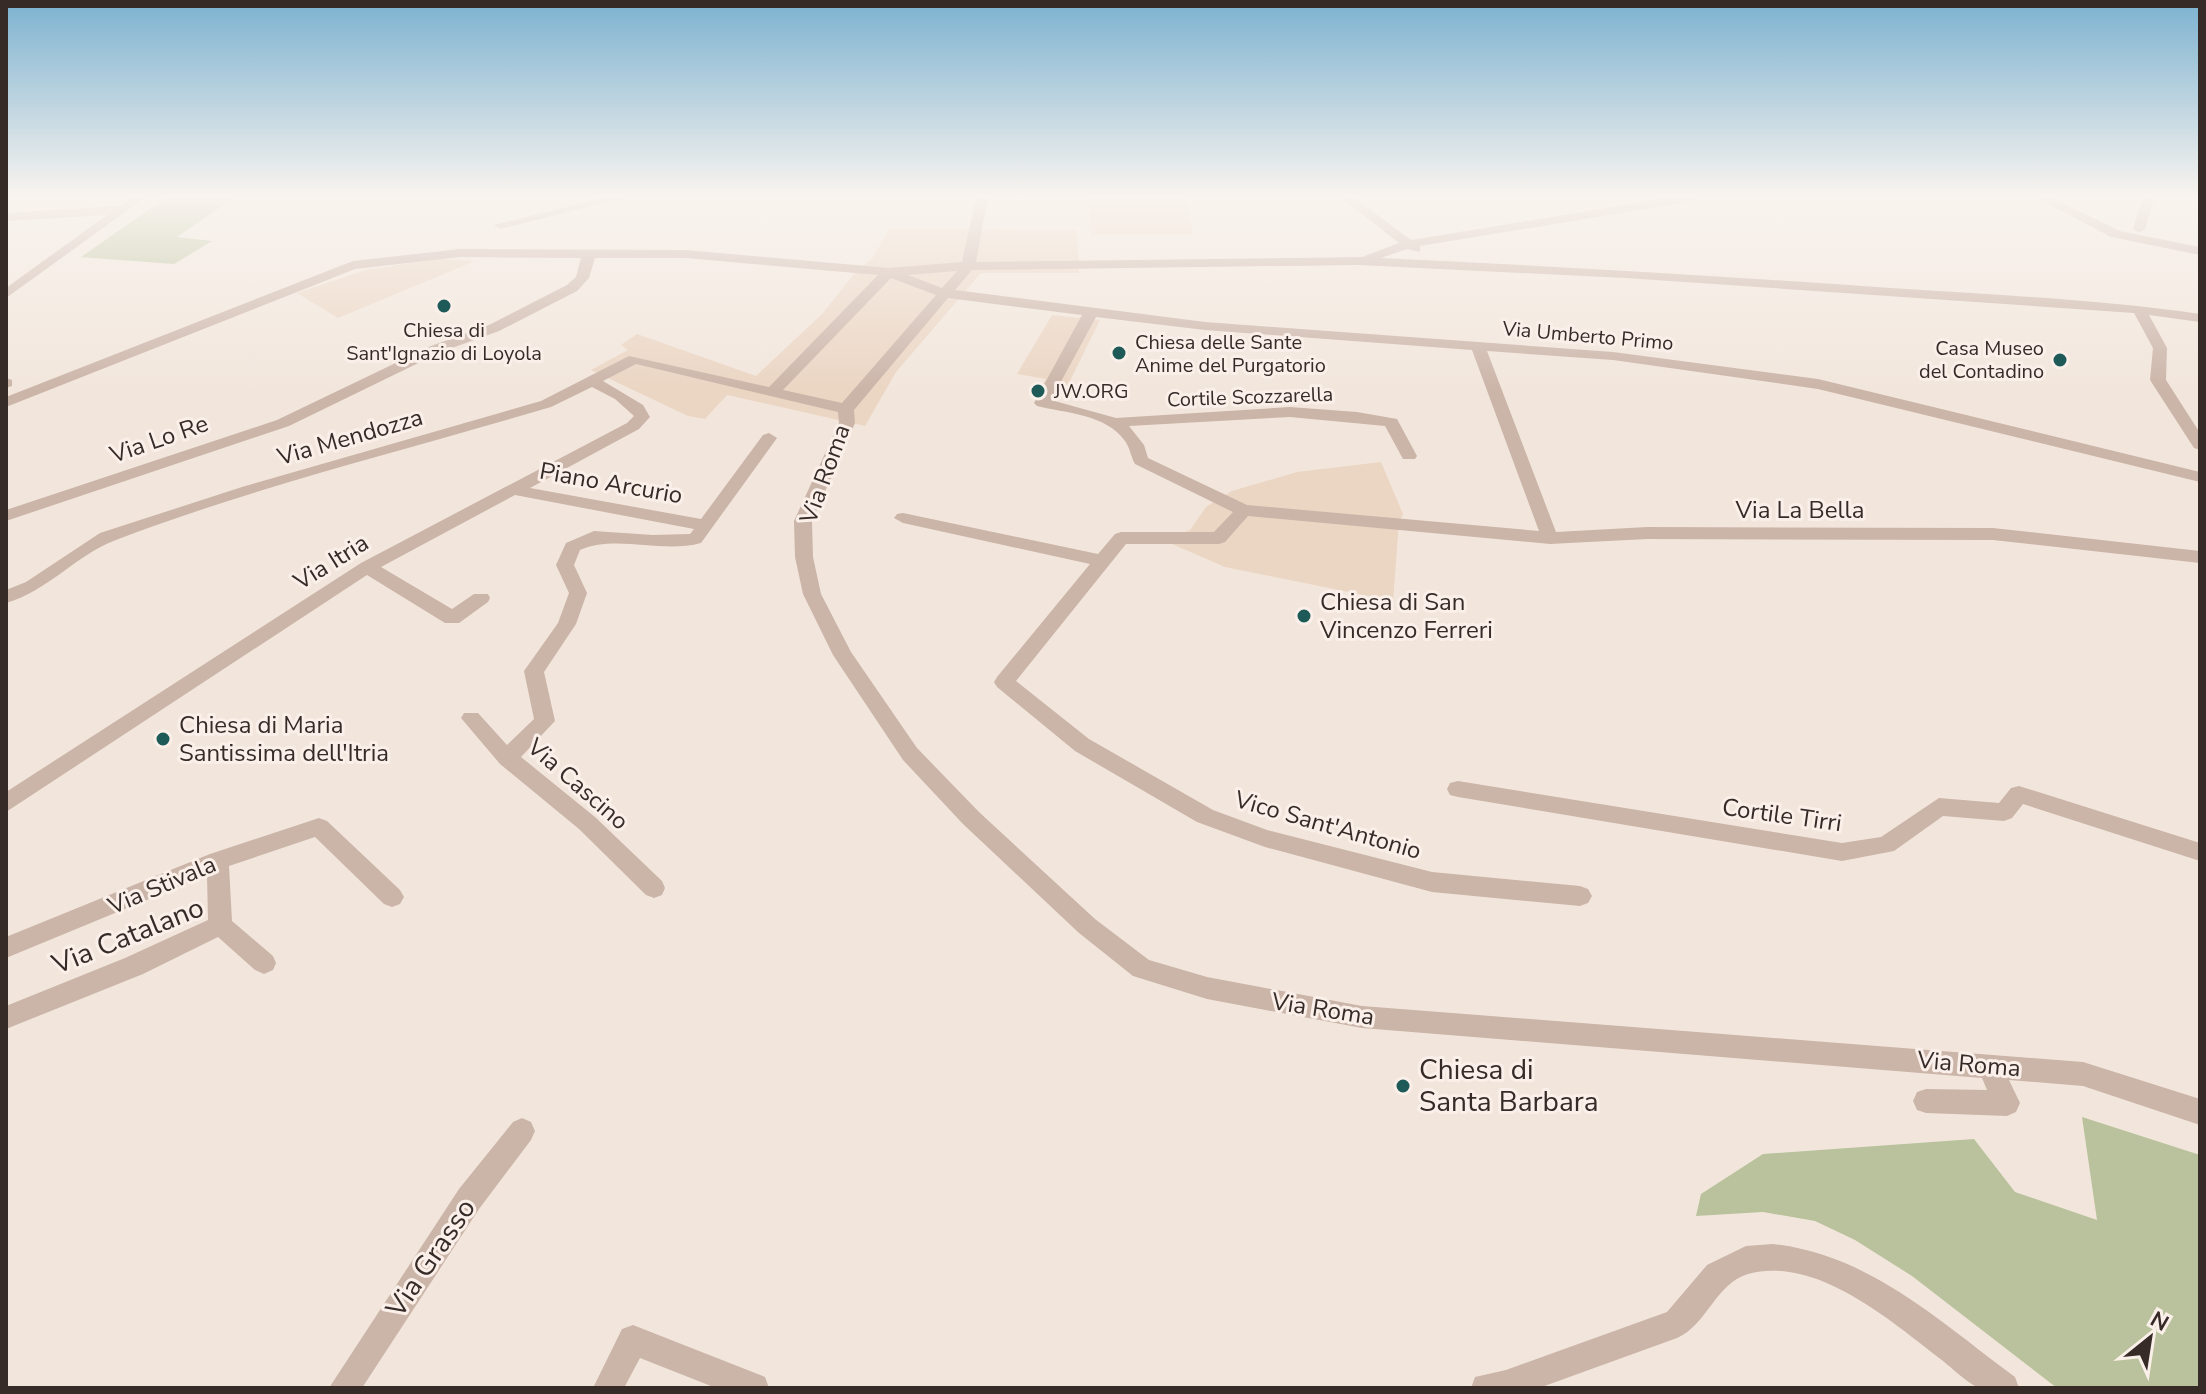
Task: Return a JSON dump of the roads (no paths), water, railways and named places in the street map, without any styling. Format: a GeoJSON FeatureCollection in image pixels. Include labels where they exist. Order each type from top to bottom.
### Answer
{"type":"FeatureCollection","features":[{"type":"Feature","properties":{"kind":"street"},"geometry":{"type":"LineString","coordinates":[[6,294],[50,262]]}},
{"type":"Feature","properties":{"kind":"street"},"geometry":{"type":"LineString","coordinates":[[6,402],[353,265],[379,262]]}},
{"type":"Feature","properties":{"kind":"street","name":"Via Lo Re"},"geometry":{"type":"LineString","coordinates":[[6,516],[283,423],[436,349],[494,328],[572,288],[582,278],[587,262]]}},
{"type":"Feature","properties":{"kind":"street"},"geometry":{"type":"LineString","coordinates":[[780,262],[889,272],[968,266],[1285,262]]}},
{"type":"Feature","properties":{"kind":"street"},"geometry":{"type":"LineString","coordinates":[[846,409],[969,262]]}},
{"type":"Feature","properties":{"kind":"street"},"geometry":{"type":"LineString","coordinates":[[1374,262],[1626,274],[2139,309],[2200,318]]}},
{"type":"Feature","properties":{"kind":"street"},"geometry":{"type":"LineString","coordinates":[[1428,262],[1432,266]]}},
{"type":"Feature","properties":{"kind":"street"},"geometry":{"type":"LineString","coordinates":[[772,392],[889,272]]}},
{"type":"Feature","properties":{"kind":"street","name":"Via Umberto Primo"},"geometry":{"type":"LineString","coordinates":[[889,272],[942,293],[1205,326],[1613,356],[1818,384],[2200,477]]}},
{"type":"Feature","properties":{"kind":"street"},"geometry":{"type":"LineString","coordinates":[[2139,309],[2160,348],[2158,380],[2200,445]]}},
{"type":"Feature","properties":{"kind":"street","name":"Cortile Scozzarella"},"geometry":{"type":"LineString","coordinates":[[1091,312],[1042,403],[1119,422],[1261,413],[1355,414],[1391,422],[1409,456]]}},
{"type":"Feature","properties":{"kind":"street"},"geometry":{"type":"LineString","coordinates":[[1478,347],[1550,538]]}},
{"type":"Feature","properties":{"kind":"street","name":"Via Mendozza"},"geometry":{"type":"LineString","coordinates":[[6,597],[32,586],[106,537],[248,491],[533,408],[634,359],[846,409]]}},
{"type":"Feature","properties":{"kind":"street"},"geometry":{"type":"LineString","coordinates":[[875,373],[894,377]]}},
{"type":"Feature","properties":{"kind":"street","name":"Via Itria"},"geometry":{"type":"LineString","coordinates":[[6,803],[367,567],[509,489],[633,426],[642,417],[637,408],[598,379]]}},
{"type":"Feature","properties":{"kind":"street","name":"Via Roma"},"geometry":{"type":"LineString","coordinates":[[846,409],[847,423],[803,521],[804,557],[812,594],[843,655],[910,754],[1087,926],[1142,968],[1207,988],[1362,1017],[2083,1074],[2200,1112]]}},
{"type":"Feature","properties":{"kind":"street"},"geometry":{"type":"LineString","coordinates":[[903,518],[1103,561],[1121,538],[1219,538],[1244,510],[1141,461],[1139,448],[1119,422]]}},
{"type":"Feature","properties":{"kind":"street"},"geometry":{"type":"LineString","coordinates":[[507,758],[545,721],[534,671],[567,624],[578,593],[565,565],[572,547],[594,537],[609,536],[653,541],[695,539],[769,438]]}},
{"type":"Feature","properties":{"kind":"street","name":"Piano Arcurio"},"geometry":{"type":"LineString","coordinates":[[509,489],[704,525]]}},
{"type":"Feature","properties":{"kind":"street","name":"Via La Bella"},"geometry":{"type":"LineString","coordinates":[[1244,510],[1550,538],[1647,533],[1993,534],[2200,557]]}},
{"type":"Feature","properties":{"kind":"street","name":"Vico Sant'Antonio"},"geometry":{"type":"LineString","coordinates":[[1103,561],[1004,682],[1082,745],[1205,816],[1265,838],[1432,882],[1580,896]]}},
{"type":"Feature","properties":{"kind":"street"},"geometry":{"type":"LineString","coordinates":[[367,567],[452,618],[481,598]]}},
{"type":"Feature","properties":{"kind":"street","name":"Via Cascino"},"geometry":{"type":"LineString","coordinates":[[471,718],[507,758],[587,823],[654,888]]}},
{"type":"Feature","properties":{"kind":"street","name":"Cortile Tirri"},"geometry":{"type":"LineString","coordinates":[[1458,789],[1842,852],[1886,845],[1939,807],[2004,812],[2019,794],[2200,852]]}},
{"type":"Feature","properties":{"kind":"street","name":"Via Stivala"},"geometry":{"type":"LineString","coordinates":[[6,948],[218,861],[319,827],[392,897]]}},
{"type":"Feature","properties":{"kind":"street"},"geometry":{"type":"LineString","coordinates":[[218,861],[220,925]]}},
{"type":"Feature","properties":{"kind":"street","name":"Via Catalano"},"geometry":{"type":"LineString","coordinates":[[6,1018],[134,966],[220,925],[264,963]]}},
{"type":"Feature","properties":{"kind":"street"},"geometry":{"type":"LineString","coordinates":[[1926,1101],[2007,1103],[1989,1066]]}},
{"type":"Feature","properties":{"kind":"street","name":"Via Grasso"},"geometry":{"type":"LineString","coordinates":[[344,1388],[469,1199],[522,1131]]}},
{"type":"Feature","properties":{"kind":"street"},"geometry":{"type":"LineString","coordinates":[[1486,1388],[1506,1385],[1677,1323],[1717,1275],[1746,1260],[1773,1258],[1808,1262],[1867,1286],[2004,1388]]}},
{"type":"Feature","properties":{"kind":"street"},"geometry":{"type":"LineString","coordinates":[[608,1388],[633,1340],[754,1388]]}},
{"type":"Feature","properties":{"kind":"place","name":"Chiesa di Sant'Ignazio di Loyola"},"geometry":{"type":"Point","coordinates":[444,306]}},
{"type":"Feature","properties":{"kind":"place","name":"Chiesa delle Sante Anime del Purgatorio"},"geometry":{"type":"Point","coordinates":[1119,353]}},
{"type":"Feature","properties":{"kind":"place","name":"Casa Museo del Contadino"},"geometry":{"type":"Point","coordinates":[2060,360]}},
{"type":"Feature","properties":{"kind":"place","name":"JW.ORG"},"geometry":{"type":"Point","coordinates":[1038,391]}},
{"type":"Feature","properties":{"kind":"place","name":"Chiesa di San Vincenzo Ferreri"},"geometry":{"type":"Point","coordinates":[1304,616]}},
{"type":"Feature","properties":{"kind":"place","name":"Chiesa di Maria Santissima dell'Itria"},"geometry":{"type":"Point","coordinates":[163,739]}},
{"type":"Feature","properties":{"kind":"place","name":"Chiesa di Santa Barbara"},"geometry":{"type":"Point","coordinates":[1403,1086]}}]}
